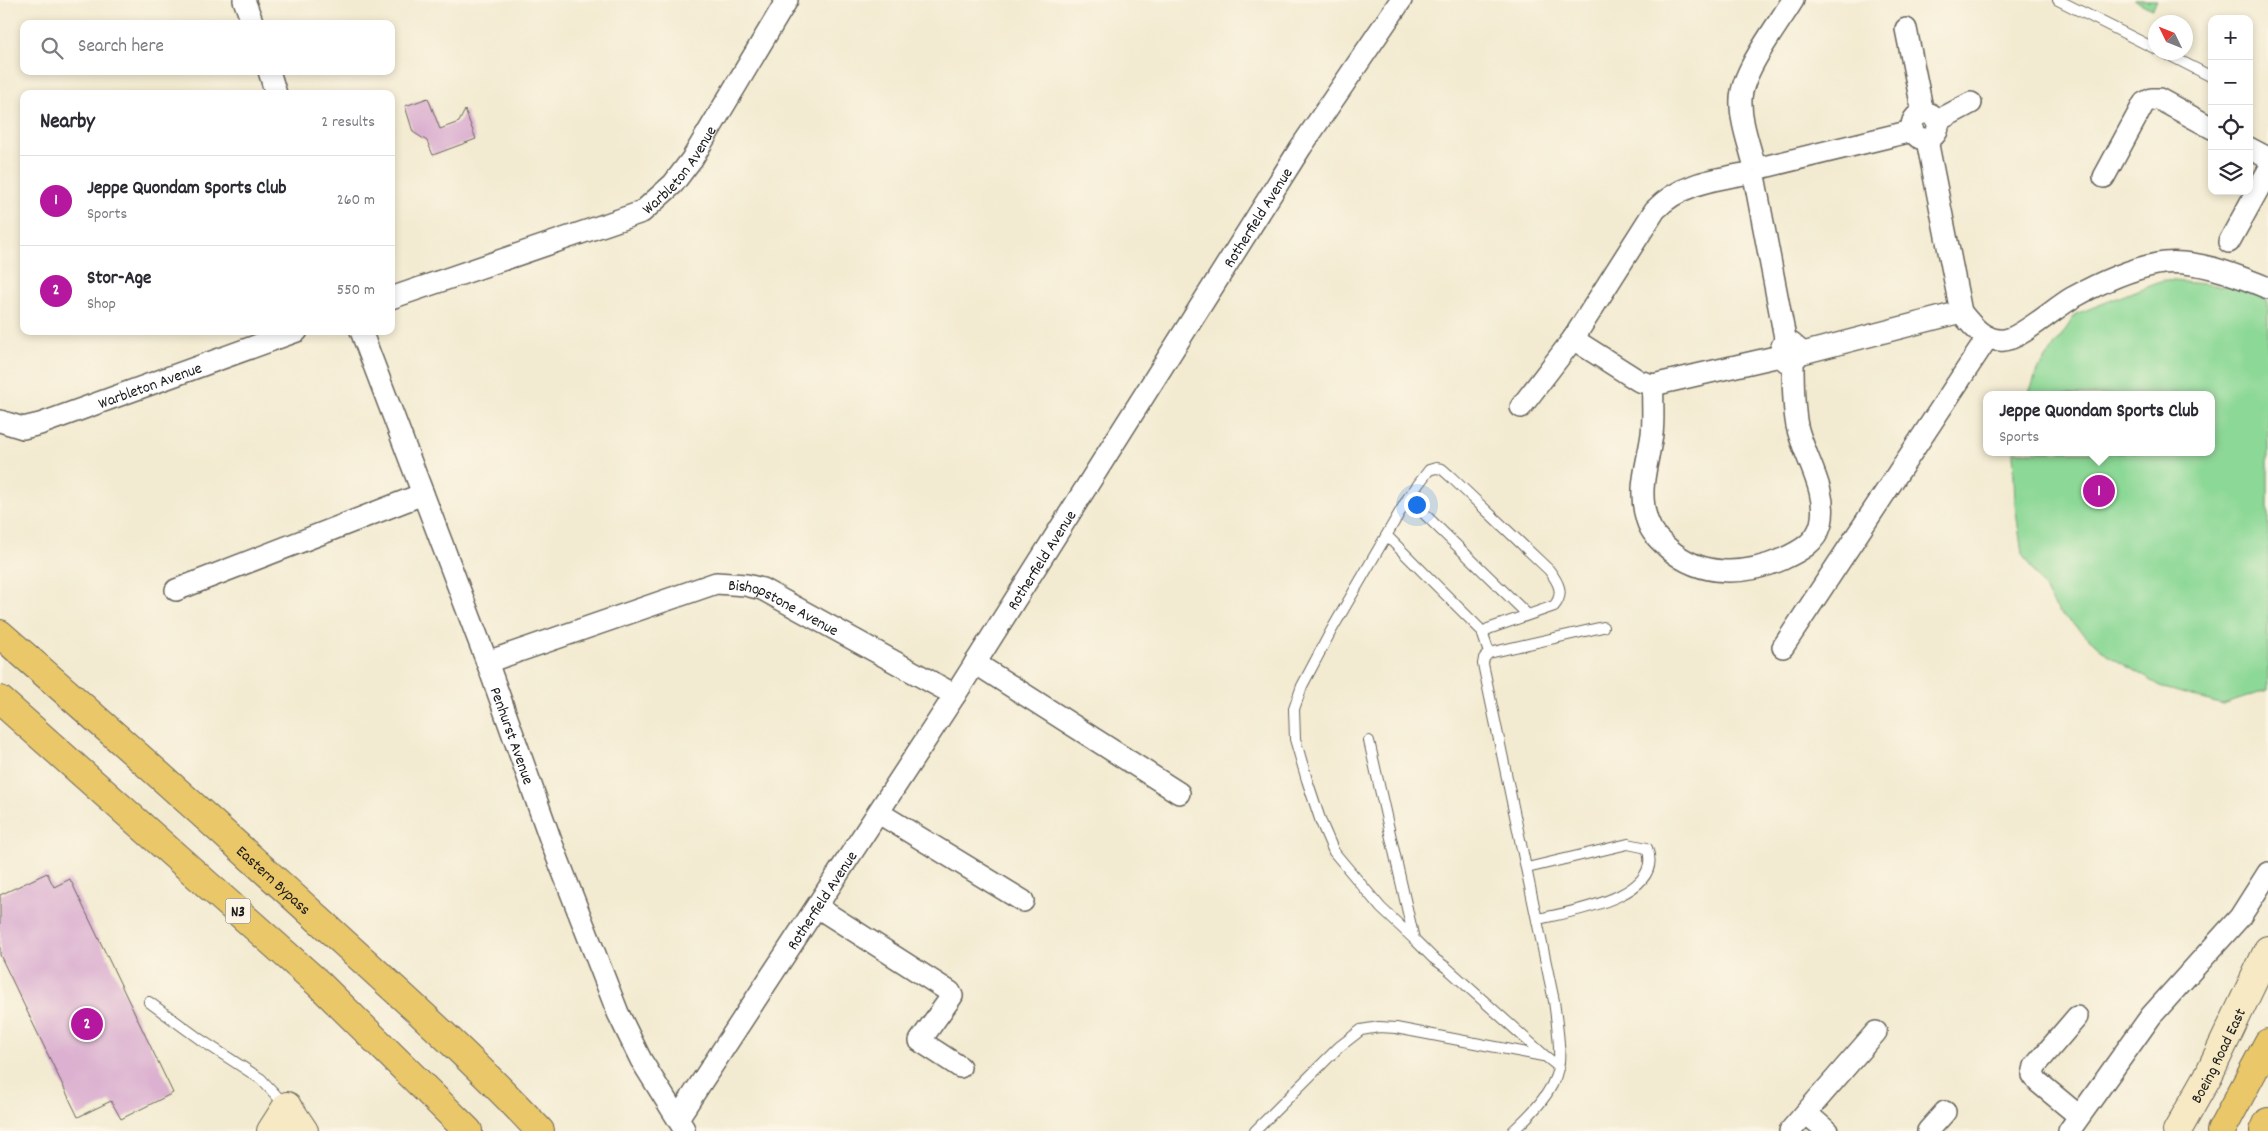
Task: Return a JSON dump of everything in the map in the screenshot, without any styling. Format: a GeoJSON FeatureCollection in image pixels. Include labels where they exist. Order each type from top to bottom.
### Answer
{"type":"FeatureCollection","features":[{"type":"Feature","properties":{"kind":"highway","name":"Eastern Bypass"},"geometry":{"type":"LineString","coordinates":[[0,634],[178,790],[497,1085],[540,1131]]}},
{"type":"Feature","properties":{"kind":"highway","name":"N3"},"geometry":{"type":"LineString","coordinates":[[0,700],[319,984],[468,1131]]}},
{"type":"Feature","properties":{"kind":"highway"},"geometry":{"type":"LineString","coordinates":[[2221,1131],[2268,1043]]}},
{"type":"Feature","properties":{"kind":"highway"},"geometry":{"type":"LineString","coordinates":[[497,1085],[548,1131]]}},
{"type":"Feature","properties":{"kind":"highway"},"geometry":{"type":"LineString","coordinates":[[2264,1131],[2268,1122]]}},
{"type":"Feature","properties":{"kind":"main road","name":"Boeing Road East"},"geometry":{"type":"LineString","coordinates":[[2177,1131],[2208,1076],[2268,950]]}},
{"type":"Feature","properties":{"kind":"main road"},"geometry":{"type":"LineString","coordinates":[[271,1131],[294,1120]]}},
{"type":"Feature","properties":{"kind":"street"},"geometry":{"type":"LineString","coordinates":[[244,0],[251,20]]}},
{"type":"Feature","properties":{"kind":"street","name":"Warbleton Avenue"},"geometry":{"type":"LineString","coordinates":[[395,297],[642,212],[673,184],[692,159],[788,0]]}},
{"type":"Feature","properties":{"kind":"street","name":"Rotherfield Avenue"},"geometry":{"type":"LineString","coordinates":[[682,1125],[817,907],[975,664],[1300,147],[1401,0]]}},
{"type":"Feature","properties":{"kind":"street"},"geometry":{"type":"LineString","coordinates":[[1653,385],[1652,434],[1642,481],[1642,498],[1647,520],[1656,538],[1676,555],[1696,566],[1718,571],[1741,571],[1778,561],[1804,548],[1815,536],[1821,522],[1819,491],[1798,428],[1789,354],[1742,116],[1741,99],[1744,82],[1793,0]]}},
{"type":"Feature","properties":{"kind":"street"},"geometry":{"type":"LineString","coordinates":[[1906,29],[1961,312],[1975,330],[1988,337],[2005,340],[2021,333],[2072,298],[2116,276],[2159,264],[2198,265],[2228,272],[2268,288]]}},
{"type":"Feature","properties":{"kind":"street"},"geometry":{"type":"LineString","coordinates":[[270,75],[275,90]]}},
{"type":"Feature","properties":{"kind":"street"},"geometry":{"type":"LineString","coordinates":[[2104,177],[2144,103],[2152,99],[2159,99],[2208,126]]}},
{"type":"Feature","properties":{"kind":"street"},"geometry":{"type":"LineString","coordinates":[[1521,407],[1573,339],[1655,210],[1665,200],[1703,181],[1754,170],[1925,126],[1971,103]]}},
{"type":"Feature","properties":{"kind":"street"},"geometry":{"type":"LineString","coordinates":[[2253,150],[2268,158]]}},
{"type":"Feature","properties":{"kind":"street"},"geometry":{"type":"LineString","coordinates":[[2229,242],[2268,171]]}},
{"type":"Feature","properties":{"kind":"street"},"geometry":{"type":"LineString","coordinates":[[1573,339],[1639,381],[1653,385],[1961,312]]}},
{"type":"Feature","properties":{"kind":"street","name":"Warbleton Avenue"},"geometry":{"type":"LineString","coordinates":[[0,421],[23,428],[40,424],[286,335]]}},
{"type":"Feature","properties":{"kind":"street","name":"Penhurst Avenue"},"geometry":{"type":"LineString","coordinates":[[363,335],[488,662],[552,844],[618,1013],[641,1060],[682,1125]]}},
{"type":"Feature","properties":{"kind":"street"},"geometry":{"type":"LineString","coordinates":[[1783,647],[1988,337]]}},
{"type":"Feature","properties":{"kind":"street"},"geometry":{"type":"LineString","coordinates":[[176,590],[423,494]]}},
{"type":"Feature","properties":{"kind":"street","name":"Bishopstone Avenue"},"geometry":{"type":"LineString","coordinates":[[488,662],[716,583],[733,583],[762,589],[955,695]]}},
{"type":"Feature","properties":{"kind":"street"},"geometry":{"type":"LineString","coordinates":[[975,664],[1179,793]]}},
{"type":"Feature","properties":{"kind":"street"},"geometry":{"type":"LineString","coordinates":[[879,813],[1022,901]]}},
{"type":"Feature","properties":{"kind":"street"},"geometry":{"type":"LineString","coordinates":[[2077,1017],[2035,1066],[2033,1075],[2074,1123],[2151,1016],[2240,917],[2268,873]]}},
{"type":"Feature","properties":{"kind":"street"},"geometry":{"type":"LineString","coordinates":[[817,907],[952,994],[920,1040],[960,1067]]}},
{"type":"Feature","properties":{"kind":"street"},"geometry":{"type":"LineString","coordinates":[[1790,1131],[1876,1032]]}},
{"type":"Feature","properties":{"kind":"street"},"geometry":{"type":"LineString","coordinates":[[1928,1131],[1945,1112]]}},
{"type":"Feature","properties":{"kind":"street"},"geometry":{"type":"LineString","coordinates":[[1806,1113],[1827,1131]]}},
{"type":"Feature","properties":{"kind":"lane"},"geometry":{"type":"LineString","coordinates":[[2058,0],[2148,45]]}},
{"type":"Feature","properties":{"kind":"lane"},"geometry":{"type":"LineString","coordinates":[[2179,60],[2208,75]]}},
{"type":"Feature","properties":{"kind":"lane"},"geometry":{"type":"LineString","coordinates":[[1484,633],[1488,628],[1554,606],[1559,600],[1558,582],[1549,570],[1442,469],[1429,470],[1408,498],[1331,631],[1302,686],[1294,709],[1296,739],[1321,822],[1334,852],[1381,908],[1433,958],[1447,968],[1559,1067]]}},
{"type":"Feature","properties":{"kind":"lane"},"geometry":{"type":"LineString","coordinates":[[1408,498],[1527,614]]}},
{"type":"Feature","properties":{"kind":"lane"},"geometry":{"type":"LineString","coordinates":[[1387,536],[1484,633],[1489,653]]}},
{"type":"Feature","properties":{"kind":"lane"},"geometry":{"type":"LineString","coordinates":[[1513,1131],[1542,1099],[1559,1067],[1554,1001],[1484,673],[1484,658],[1489,653],[1603,627]]}},
{"type":"Feature","properties":{"kind":"lane"},"geometry":{"type":"LineString","coordinates":[[1369,741],[1414,939]]}},
{"type":"Feature","properties":{"kind":"lane"},"geometry":{"type":"LineString","coordinates":[[1527,868],[1628,844],[1647,848],[1651,858],[1649,867],[1642,879],[1611,900],[1591,907],[1538,919]]}},
{"type":"Feature","properties":{"kind":"lane"},"geometry":{"type":"LineString","coordinates":[[150,1002],[201,1040],[261,1079],[294,1120]]}},
{"type":"Feature","properties":{"kind":"lane"},"geometry":{"type":"LineString","coordinates":[[1255,1131],[1340,1047],[1361,1030],[1379,1027],[1396,1028],[1545,1056]]}},
{"type":"Feature","properties":{"kind":"green space"},"geometry":{"type":"Polygon","coordinates":[[[2134,0],[2157,0],[2152,9],[2134,0]]]}},
{"type":"Feature","properties":{"kind":"green space"},"geometry":{"type":"Polygon","coordinates":[[[2163,280],[2244,288],[2268,301],[2268,690],[2223,705],[2164,688],[2109,656],[2059,612],[2022,554],[2015,504],[2013,456],[2215,456],[2215,391],[2030,391],[2038,370],[2076,314],[2163,280]]]}},
{"type":"Feature","properties":{"kind":"building"},"geometry":{"type":"Polygon","coordinates":[[[428,98],[440,129],[459,122],[465,110],[476,139],[433,155],[427,141],[413,132],[405,106],[428,98]]]}},
{"type":"Feature","properties":{"kind":"building"},"geometry":{"type":"Polygon","coordinates":[[[47,873],[54,887],[70,879],[173,1093],[121,1119],[111,1101],[78,1117],[0,955],[0,895],[47,873]]]}},
{"type":"Feature","properties":{"kind":"place","name":"Jeppe Quondam Sports Club"},"geometry":{"type":"Point","coordinates":[2099,491]}},
{"type":"Feature","properties":{"kind":"place","name":"Stor-Age"},"geometry":{"type":"Point","coordinates":[87,1024]}}]}
